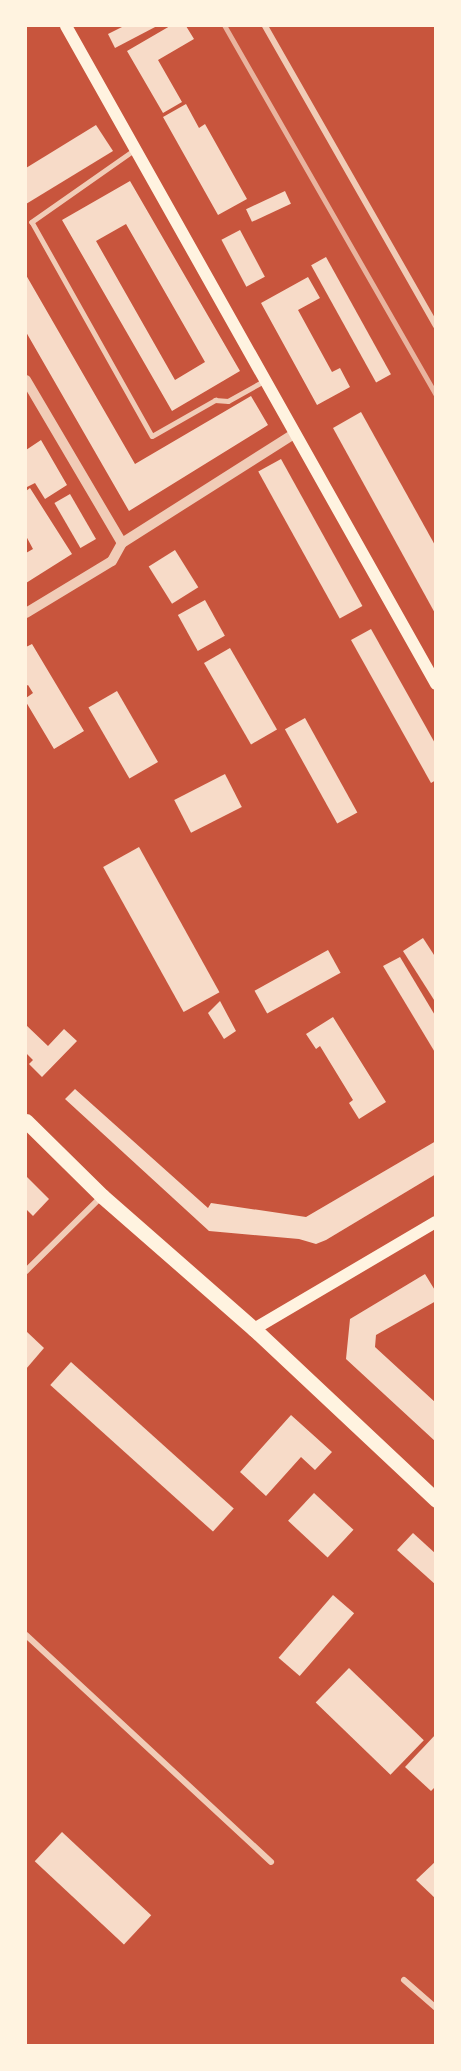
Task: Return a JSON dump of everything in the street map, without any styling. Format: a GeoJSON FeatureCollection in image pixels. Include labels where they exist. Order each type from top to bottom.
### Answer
{"type":"FeatureCollection","features":[{"type":"Feature","properties":{"kind":"main road"},"geometry":{"type":"LineString","coordinates":[[66,26],[435,684]]}},
{"type":"Feature","properties":{"kind":"main road"},"geometry":{"type":"LineString","coordinates":[[26,1121],[102,1196],[254,1329],[435,1500]]}},
{"type":"Feature","properties":{"kind":"main road"},"geometry":{"type":"LineString","coordinates":[[254,1329],[435,1222]]}},
{"type":"Feature","properties":{"kind":"street"},"geometry":{"type":"LineString","coordinates":[[265,26],[435,326]]}},
{"type":"Feature","properties":{"kind":"street"},"geometry":{"type":"LineString","coordinates":[[26,380],[122,543]]}},
{"type":"Feature","properties":{"kind":"street"},"geometry":{"type":"LineString","coordinates":[[26,613],[112,561],[122,543],[294,434]]}},
{"type":"Feature","properties":{"kind":"street"},"geometry":{"type":"LineString","coordinates":[[26,1270],[102,1196]]}},
{"type":"Feature","properties":{"kind":"street"},"geometry":{"type":"LineString","coordinates":[[26,1635],[271,1862]]}},
{"type":"Feature","properties":{"kind":"street"},"geometry":{"type":"LineString","coordinates":[[404,1980],[435,2008]]}},
{"type":"Feature","properties":{"kind":"lane"},"geometry":{"type":"LineString","coordinates":[[135,150],[32,222],[152,436],[215,400],[228,401],[264,381]]}},
{"type":"Feature","properties":{"kind":"building"},"geometry":{"type":"Polygon","coordinates":[[[124,26],[157,26],[115,48],[108,34],[124,26]]]}},
{"type":"Feature","properties":{"kind":"building"},"geometry":{"type":"Polygon","coordinates":[[[170,26],[186,26],[194,39],[158,60],[182,102],[163,113],[127,51],[170,26]]]}},
{"type":"Feature","properties":{"kind":"building"},"geometry":{"type":"Polygon","coordinates":[[[186,104],[199,128],[205,124],[247,199],[218,215],[163,117],[186,104]]]}},
{"type":"Feature","properties":{"kind":"building"},"geometry":{"type":"Polygon","coordinates":[[[96,125],[113,151],[26,204],[26,168],[96,125]]]}},
{"type":"Feature","properties":{"kind":"building"},"geometry":{"type":"Polygon","coordinates":[[[130,181],[240,371],[172,411],[62,220],[130,181]],[[126,224],[96,241],[175,380],[205,362],[126,224]]]}},
{"type":"Feature","properties":{"kind":"building"},"geometry":{"type":"Polygon","coordinates":[[[285,191],[291,204],[252,222],[246,209],[285,191]]]}},
{"type":"Feature","properties":{"kind":"building"},"geometry":{"type":"Polygon","coordinates":[[[240,230],[265,277],[246,287],[221,240],[240,230]]]}},
{"type":"Feature","properties":{"kind":"building"},"geometry":{"type":"Polygon","coordinates":[[[326,257],[391,374],[376,382],[311,265],[326,257]]]}},
{"type":"Feature","properties":{"kind":"building"},"geometry":{"type":"Polygon","coordinates":[[[26,275],[135,464],[251,396],[268,425],[129,511],[26,332],[26,275]]]}},
{"type":"Feature","properties":{"kind":"building"},"geometry":{"type":"Polygon","coordinates":[[[308,277],[320,298],[298,310],[332,372],[340,368],[350,387],[317,405],[261,303],[308,277]]]}},
{"type":"Feature","properties":{"kind":"building"},"geometry":{"type":"Polygon","coordinates":[[[361,412],[436,547],[436,615],[333,428],[361,412]]]}},
{"type":"Feature","properties":{"kind":"building"},"geometry":{"type":"Polygon","coordinates":[[[41,440],[67,485],[45,499],[35,483],[27,487],[26,484],[26,450],[41,440]]]}},
{"type":"Feature","properties":{"kind":"building"},"geometry":{"type":"Polygon","coordinates":[[[281,459],[362,606],[340,619],[258,472],[281,459]]]}},
{"type":"Feature","properties":{"kind":"building"},"geometry":{"type":"Polygon","coordinates":[[[30,488],[72,554],[26,583],[26,553],[33,549],[26,536],[26,491],[30,488]]]}},
{"type":"Feature","properties":{"kind":"building"},"geometry":{"type":"Polygon","coordinates":[[[70,494],[96,539],[80,548],[54,503],[70,494]]]}},
{"type":"Feature","properties":{"kind":"building"},"geometry":{"type":"Polygon","coordinates":[[[175,550],[198,587],[172,604],[149,566],[175,550]]]}},
{"type":"Feature","properties":{"kind":"building"},"geometry":{"type":"Polygon","coordinates":[[[205,600],[225,636],[198,651],[178,615],[205,600]]]}},
{"type":"Feature","properties":{"kind":"building"},"geometry":{"type":"Polygon","coordinates":[[[371,629],[436,745],[436,780],[431,783],[351,640],[371,629]]]}},
{"type":"Feature","properties":{"kind":"building"},"geometry":{"type":"Polygon","coordinates":[[[32,644],[84,731],[54,749],[26,702],[26,698],[33,693],[28,685],[26,686],[26,647],[32,644]]]}},
{"type":"Feature","properties":{"kind":"building"},"geometry":{"type":"Polygon","coordinates":[[[230,648],[277,729],[251,744],[204,663],[230,648]]]}},
{"type":"Feature","properties":{"kind":"building"},"geometry":{"type":"Polygon","coordinates":[[[117,691],[158,762],[129,779],[88,708],[117,691]]]}},
{"type":"Feature","properties":{"kind":"building"},"geometry":{"type":"Polygon","coordinates":[[[305,718],[357,812],[337,824],[285,729],[305,718]]]}},
{"type":"Feature","properties":{"kind":"building"},"geometry":{"type":"Polygon","coordinates":[[[225,774],[242,807],[191,833],[174,800],[225,774]]]}},
{"type":"Feature","properties":{"kind":"building"},"geometry":{"type":"Polygon","coordinates":[[[139,847],[219,992],[184,1012],[103,867],[139,847]]]}},
{"type":"Feature","properties":{"kind":"building"},"geometry":{"type":"Polygon","coordinates":[[[423,938],[436,958],[436,1003],[403,951],[423,938]]]}},
{"type":"Feature","properties":{"kind":"building"},"geometry":{"type":"Polygon","coordinates":[[[328,950],[341,973],[267,1013],[255,991],[328,950]]]}},
{"type":"Feature","properties":{"kind":"building"},"geometry":{"type":"Polygon","coordinates":[[[400,957],[436,1017],[436,1054],[383,966],[400,957]]]}},
{"type":"Feature","properties":{"kind":"building"},"geometry":{"type":"Polygon","coordinates":[[[220,1001],[236,1031],[224,1039],[208,1013],[220,1001]]]}},
{"type":"Feature","properties":{"kind":"building"},"geometry":{"type":"Polygon","coordinates":[[[333,1017],[386,1102],[359,1119],[349,1103],[353,1100],[320,1046],[316,1049],[306,1034],[333,1017]]]}},
{"type":"Feature","properties":{"kind":"building"},"geometry":{"type":"Polygon","coordinates":[[[26,1025],[48,1046],[64,1029],[77,1041],[42,1077],[29,1064],[33,1060],[26,1053],[26,1025]]]}},
{"type":"Feature","properties":{"kind":"building"},"geometry":{"type":"Polygon","coordinates":[[[75,1089],[208,1208],[211,1203],[306,1217],[436,1141],[436,1174],[316,1244],[299,1239],[209,1231],[65,1099],[75,1089]]]}},
{"type":"Feature","properties":{"kind":"building"},"geometry":{"type":"Polygon","coordinates":[[[26,1176],[49,1199],[33,1216],[26,1209],[26,1176]]]}},
{"type":"Feature","properties":{"kind":"building"},"geometry":{"type":"Polygon","coordinates":[[[425,1274],[436,1292],[436,1301],[376,1335],[375,1347],[436,1403],[436,1442],[346,1359],[350,1319],[425,1274]]]}},
{"type":"Feature","properties":{"kind":"building"},"geometry":{"type":"Polygon","coordinates":[[[26,1331],[44,1348],[26,1369],[26,1331]]]}},
{"type":"Feature","properties":{"kind":"building"},"geometry":{"type":"Polygon","coordinates":[[[71,1362],[234,1509],[213,1532],[50,1385],[71,1362]]]}},
{"type":"Feature","properties":{"kind":"building"},"geometry":{"type":"Polygon","coordinates":[[[291,1415],[332,1452],[315,1470],[301,1457],[266,1496],[240,1472],[291,1415]]]}},
{"type":"Feature","properties":{"kind":"building"},"geometry":{"type":"Polygon","coordinates":[[[314,1493],[353,1530],[328,1558],[288,1521],[314,1493]]]}},
{"type":"Feature","properties":{"kind":"building"},"geometry":{"type":"Polygon","coordinates":[[[413,1533],[436,1554],[436,1585],[397,1550],[413,1533]]]}},
{"type":"Feature","properties":{"kind":"building"},"geometry":{"type":"Polygon","coordinates":[[[333,1595],[354,1613],[300,1676],[279,1658],[333,1595]]]}},
{"type":"Feature","properties":{"kind":"building"},"geometry":{"type":"Polygon","coordinates":[[[349,1668],[424,1740],[390,1775],[316,1703],[349,1668]]]}},
{"type":"Feature","properties":{"kind":"building"},"geometry":{"type":"Polygon","coordinates":[[[436,1734],[436,1786],[431,1791],[405,1767],[436,1734]]]}},
{"type":"Feature","properties":{"kind":"building"},"geometry":{"type":"Polygon","coordinates":[[[62,1832],[151,1915],[124,1944],[35,1861],[62,1832]]]}},
{"type":"Feature","properties":{"kind":"building"},"geometry":{"type":"Polygon","coordinates":[[[436,1861],[436,1899],[416,1880],[436,1861]]]}},
{"type":"Feature","properties":{"kind":"railway"},"geometry":{"type":"LineString","coordinates":[[225,26],[436,395]]}}]}
